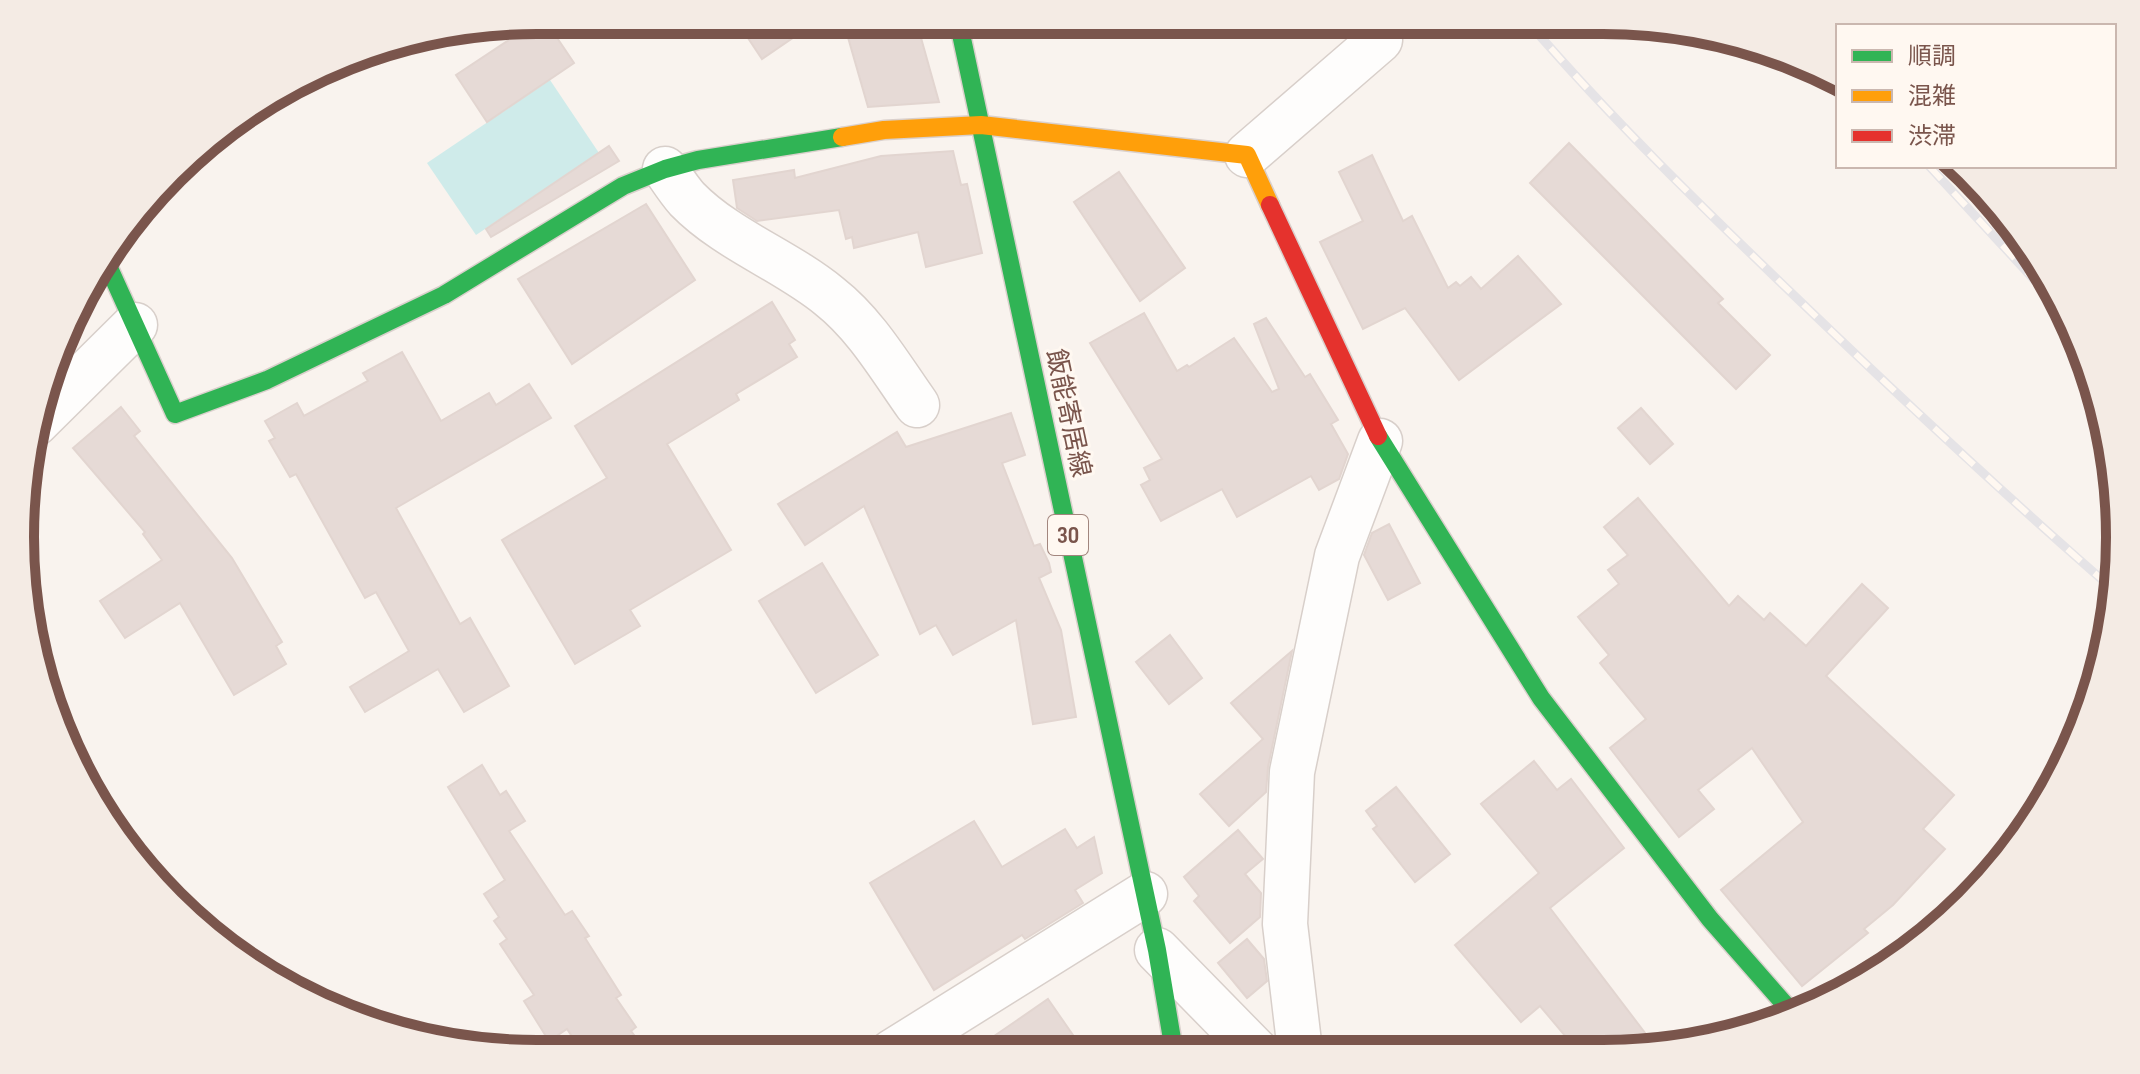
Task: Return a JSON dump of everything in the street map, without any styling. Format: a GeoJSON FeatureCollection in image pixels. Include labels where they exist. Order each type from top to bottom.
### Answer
{"type":"FeatureCollection","features":[{"type":"Feature","properties":{"kind":"street","name":"飯能寄居線"},"geometry":{"type":"LineString","coordinates":[[961,34],[1157,950],[1172,1040]]}},
{"type":"Feature","properties":{"kind":"street"},"geometry":{"type":"LineString","coordinates":[[110,271],[175,414],[267,380],[444,295],[623,186],[665,169],[698,160],[884,130],[981,125],[1247,155],[1380,40]]}},
{"type":"Feature","properties":{"kind":"street"},"geometry":{"type":"LineString","coordinates":[[1247,155],[1380,441],[1541,698],[1710,919],[1786,1005]]}},
{"type":"Feature","properties":{"kind":"street"},"geometry":{"type":"LineString","coordinates":[[665,169],[685,197],[708,217],[826,293],[846,310],[865,330],[917,405]]}},
{"type":"Feature","properties":{"kind":"street"},"geometry":{"type":"LineString","coordinates":[[51,408],[135,325]]}},
{"type":"Feature","properties":{"kind":"street"},"geometry":{"type":"LineString","coordinates":[[1299,1040],[1285,924],[1292,772],[1337,556],[1380,441]]}},
{"type":"Feature","properties":{"kind":"street"},"geometry":{"type":"LineString","coordinates":[[911,1040],[1145,894]]}},
{"type":"Feature","properties":{"kind":"street"},"geometry":{"type":"LineString","coordinates":[[1157,950],[1245,1040]]}},
{"type":"Feature","properties":{"kind":"water"},"geometry":{"type":"Polygon","coordinates":[[[550,80],[599,153],[476,235],[427,163],[550,80]]]}},
{"type":"Feature","properties":{"kind":"building"},"geometry":{"type":"Polygon","coordinates":[[[554,34],[574,63],[487,122],[456,75],[517,35],[554,34]]]}},
{"type":"Feature","properties":{"kind":"building"},"geometry":{"type":"Polygon","coordinates":[[[745,34],[799,34],[762,59],[745,34]]]}},
{"type":"Feature","properties":{"kind":"building"},"geometry":{"type":"Polygon","coordinates":[[[847,34],[920,34],[939,102],[868,107],[847,34]]]}},
{"type":"Feature","properties":{"kind":"building"},"geometry":{"type":"Polygon","coordinates":[[[1569,143],[1723,299],[1718,303],[1770,355],[1736,389],[1530,183],[1569,143]]]}},
{"type":"Feature","properties":{"kind":"building"},"geometry":{"type":"Polygon","coordinates":[[[609,146],[619,161],[491,237],[486,229],[609,146]]]}},
{"type":"Feature","properties":{"kind":"building"},"geometry":{"type":"Polygon","coordinates":[[[953,151],[961,185],[967,184],[982,253],[926,267],[918,232],[854,248],[852,237],[846,239],[839,210],[757,221],[737,208],[733,180],[794,170],[795,178],[881,156],[953,151]]]}},
{"type":"Feature","properties":{"kind":"building"},"geometry":{"type":"Polygon","coordinates":[[[1372,155],[1403,221],[1412,216],[1448,288],[1456,282],[1460,286],[1471,277],[1481,289],[1518,256],[1561,304],[1459,380],[1405,308],[1363,329],[1320,242],[1363,221],[1339,172],[1372,155]]]}},
{"type":"Feature","properties":{"kind":"building"},"geometry":{"type":"Polygon","coordinates":[[[1119,172],[1185,268],[1140,301],[1074,202],[1119,172]]]}},
{"type":"Feature","properties":{"kind":"building"},"geometry":{"type":"Polygon","coordinates":[[[646,204],[695,280],[572,364],[518,279],[646,204]]]}},
{"type":"Feature","properties":{"kind":"building"},"geometry":{"type":"Polygon","coordinates":[[[772,302],[795,340],[789,344],[797,357],[736,394],[739,400],[667,444],[731,550],[630,610],[640,626],[575,664],[502,540],[607,478],[575,426],[772,302]]]}},
{"type":"Feature","properties":{"kind":"building"},"geometry":{"type":"Polygon","coordinates":[[[1144,313],[1177,371],[1187,365],[1189,367],[1234,338],[1272,392],[1279,389],[1254,324],[1266,318],[1305,377],[1310,374],[1338,420],[1331,424],[1348,454],[1339,479],[1319,490],[1311,476],[1237,517],[1222,489],[1161,521],[1141,485],[1150,480],[1144,468],[1162,459],[1090,343],[1144,313]]]}},
{"type":"Feature","properties":{"kind":"building"},"geometry":{"type":"Polygon","coordinates":[[[402,352],[441,421],[489,393],[496,405],[529,384],[551,418],[396,508],[460,624],[470,618],[509,686],[464,712],[438,669],[365,712],[350,687],[409,651],[376,592],[365,598],[296,474],[290,477],[269,441],[275,438],[265,421],[297,403],[304,416],[368,381],[363,373],[402,352]]]}},
{"type":"Feature","properties":{"kind":"building"},"geometry":{"type":"Polygon","coordinates":[[[121,407],[140,431],[134,436],[232,558],[282,642],[276,646],[286,664],[234,695],[180,603],[125,638],[100,601],[162,560],[143,534],[145,532],[73,448],[121,407]]]}},
{"type":"Feature","properties":{"kind":"building"},"geometry":{"type":"Polygon","coordinates":[[[1641,408],[1673,444],[1650,464],[1618,428],[1641,408]]]}},
{"type":"Feature","properties":{"kind":"building"},"geometry":{"type":"Polygon","coordinates":[[[1011,413],[1025,455],[1002,463],[1034,546],[1040,544],[1049,563],[1051,572],[1039,578],[1061,630],[1076,717],[1033,724],[1016,620],[953,655],[936,625],[920,634],[864,506],[805,545],[778,504],[897,432],[906,447],[1011,413]]]}},
{"type":"Feature","properties":{"kind":"building"},"geometry":{"type":"Polygon","coordinates":[[[1638,498],[1729,606],[1738,596],[1764,620],[1770,613],[1806,646],[1862,584],[1888,608],[1826,676],[1954,795],[1923,829],[1945,849],[1893,905],[1864,929],[1868,933],[1802,986],[1721,890],[1803,822],[1752,748],[1698,790],[1714,809],[1679,837],[1610,748],[1646,719],[1600,663],[1609,655],[1578,617],[1619,584],[1608,570],[1628,555],[1604,527],[1638,498]]]}},
{"type":"Feature","properties":{"kind":"building"},"geometry":{"type":"Polygon","coordinates":[[[1389,524],[1420,583],[1388,600],[1364,555],[1372,533],[1389,524]]]}},
{"type":"Feature","properties":{"kind":"building"},"geometry":{"type":"Polygon","coordinates":[[[822,563],[878,655],[816,693],[759,601],[822,563]]]}},
{"type":"Feature","properties":{"kind":"building"},"geometry":{"type":"Polygon","coordinates":[[[1170,635],[1202,678],[1169,704],[1136,662],[1170,635]]]}},
{"type":"Feature","properties":{"kind":"building"},"geometry":{"type":"Polygon","coordinates":[[[1292,651],[1268,767],[1266,792],[1229,826],[1200,794],[1263,739],[1231,703],[1292,651]]]}},
{"type":"Feature","properties":{"kind":"building"},"geometry":{"type":"Polygon","coordinates":[[[1534,761],[1557,790],[1571,779],[1624,848],[1550,908],[1649,1038],[1569,1040],[1540,1006],[1521,1022],[1455,945],[1539,873],[1481,804],[1534,761]]]}},
{"type":"Feature","properties":{"kind":"building"},"geometry":{"type":"Polygon","coordinates":[[[482,765],[500,795],[506,791],[525,821],[509,831],[565,915],[572,911],[589,936],[585,938],[621,995],[616,998],[636,1027],[631,1031],[638,1040],[574,1040],[567,1029],[548,1040],[524,1001],[534,995],[500,944],[507,939],[494,921],[499,917],[484,894],[505,880],[448,787],[482,765]]]}},
{"type":"Feature","properties":{"kind":"building"},"geometry":{"type":"Polygon","coordinates":[[[1396,787],[1450,854],[1415,882],[1373,829],[1377,826],[1366,811],[1396,787]]]}},
{"type":"Feature","properties":{"kind":"building"},"geometry":{"type":"Polygon","coordinates":[[[974,821],[1002,867],[1065,829],[1077,848],[1094,837],[1102,873],[1075,890],[1083,903],[1025,939],[1022,935],[934,990],[870,883],[974,821]]]}},
{"type":"Feature","properties":{"kind":"building"},"geometry":{"type":"Polygon","coordinates":[[[1238,830],[1263,859],[1245,874],[1261,893],[1260,917],[1230,943],[1194,901],[1199,896],[1184,877],[1238,830]]]}},
{"type":"Feature","properties":{"kind":"building"},"geometry":{"type":"Polygon","coordinates":[[[1247,939],[1264,959],[1267,981],[1247,998],[1218,963],[1247,939]]]}},
{"type":"Feature","properties":{"kind":"building"},"geometry":{"type":"Polygon","coordinates":[[[1048,999],[1076,1040],[988,1040],[1048,999]]]}},
{"type":"Feature","properties":{"kind":"railway"},"geometry":{"type":"LineString","coordinates":[[1539,34],[1627,130],[1731,235],[1956,448],[2104,581]]}},
{"type":"Feature","properties":{"kind":"railway"},"geometry":{"type":"LineString","coordinates":[[1931,168],[2037,283]]}},
{"type":"Feature","properties":{"kind":"traffic: fast"},"geometry":{"type":"LineString","coordinates":[[961,34],[1157,950],[1172,1040]]}},
{"type":"Feature","properties":{"kind":"traffic: fast"},"geometry":{"type":"LineString","coordinates":[[110,271],[175,414],[267,380],[444,295],[623,186],[698,160],[842,137]]}},
{"type":"Feature","properties":{"kind":"traffic: fast"},"geometry":{"type":"LineString","coordinates":[[1378,436],[1541,698],[1710,919],[1786,1005]]}},
{"type":"Feature","properties":{"kind":"traffic: slow"},"geometry":{"type":"LineString","coordinates":[[842,137],[884,130],[981,125],[1247,155],[1270,205]]}},
{"type":"Feature","properties":{"kind":"traffic: jam"},"geometry":{"type":"LineString","coordinates":[[1270,205],[1378,436]]}}]}
